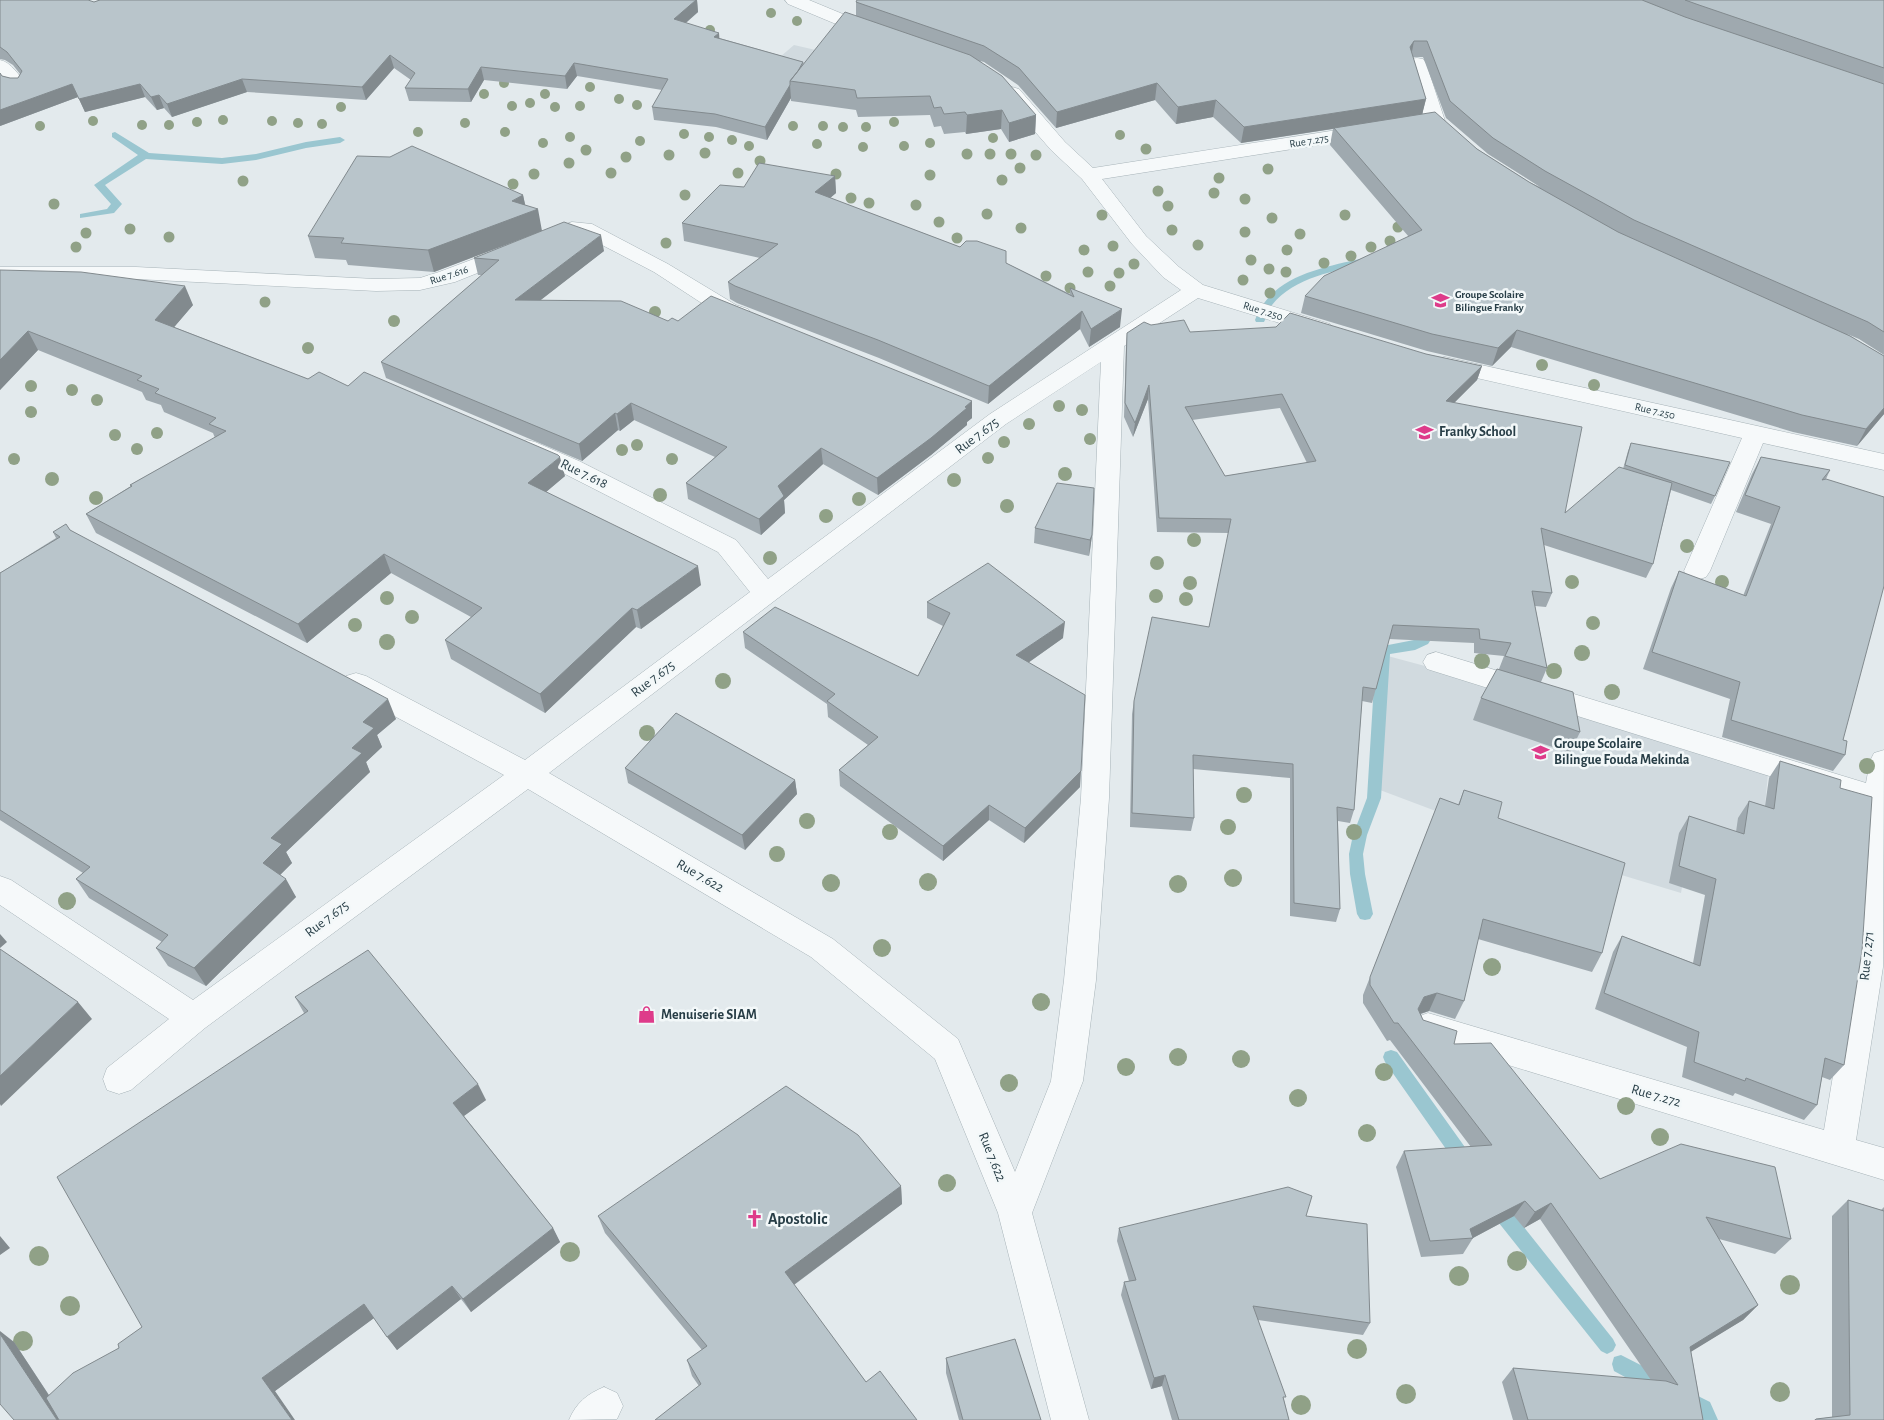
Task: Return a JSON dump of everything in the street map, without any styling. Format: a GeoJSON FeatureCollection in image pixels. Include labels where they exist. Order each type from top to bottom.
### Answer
{"type":"FeatureCollection","features":[{"type":"Feature","properties":{"kind":"street"},"geometry":{"type":"LineString","coordinates":[[794,0],[858,28],[895,40]]}},
{"type":"Feature","properties":{"kind":"street"},"geometry":{"type":"LineString","coordinates":[[1417,63],[1434,126]]}},
{"type":"Feature","properties":{"kind":"street"},"geometry":{"type":"LineString","coordinates":[[0,65],[18,85]]}},
{"type":"Feature","properties":{"kind":"street","name":"Rue 7.250"},"geometry":{"type":"LineString","coordinates":[[993,79],[1010,90],[1058,146],[1089,175],[1139,240],[1172,272],[1195,290],[1338,333]]}},
{"type":"Feature","properties":{"kind":"street","name":"Rue 7.275"},"geometry":{"type":"LineString","coordinates":[[1089,175],[1387,128]]}},
{"type":"Feature","properties":{"kind":"street","name":"Rue 7.616"},"geometry":{"type":"LineString","coordinates":[[0,273],[136,273],[376,285],[420,284],[447,277],[572,228],[584,228],[661,268],[728,310],[755,320]]}},
{"type":"Feature","properties":{"kind":"street","name":"Rue 7.675"},"geometry":{"type":"LineString","coordinates":[[120,1079],[194,1018],[527,774],[765,593],[989,415],[1113,346],[1195,290]]}},
{"type":"Feature","properties":{"kind":"street"},"geometry":{"type":"LineString","coordinates":[[1015,1214],[1067,1081],[1080,980],[1095,798],[1113,346]]}},
{"type":"Feature","properties":{"kind":"street","name":"Rue 7.250"},"geometry":{"type":"LineString","coordinates":[[1423,359],[1884,462]]}},
{"type":"Feature","properties":{"kind":"street"},"geometry":{"type":"LineString","coordinates":[[1697,570],[1755,434]]}},
{"type":"Feature","properties":{"kind":"street","name":"Rue 7.618"},"geometry":{"type":"LineString","coordinates":[[508,440],[571,467],[727,546],[765,593]]}},
{"type":"Feature","properties":{"kind":"street"},"geometry":{"type":"LineString","coordinates":[[1436,662],[1877,798]]}},
{"type":"Feature","properties":{"kind":"street","name":"Rue 7.622"},"geometry":{"type":"LineString","coordinates":[[335,672],[527,774],[822,948],[947,1049],[1015,1214],[1070,1420]]}},
{"type":"Feature","properties":{"kind":"street","name":"Rue 7.271"},"geometry":{"type":"LineString","coordinates":[[1838,1149],[1867,967],[1880,842],[1877,798],[1884,761]]}},
{"type":"Feature","properties":{"kind":"street"},"geometry":{"type":"LineString","coordinates":[[0,889],[194,1018]]}},
{"type":"Feature","properties":{"kind":"street","name":"Rue 7.272"},"geometry":{"type":"LineString","coordinates":[[1428,1027],[1884,1164]]}},
{"type":"Feature","properties":{"kind":"shaded area"},"geometry":{"type":"Polygon","coordinates":[[[794,45],[820,51],[805,63],[780,57],[794,45]]]}},
{"type":"Feature","properties":{"kind":"shaded area","name":"Groupe Scolaire Bilingue Fouda Mekinda"},"geometry":{"type":"Polygon","coordinates":[[[1384,655],[1492,684],[1768,774],[1763,826],[1735,836],[1691,834],[1681,893],[1542,851],[1380,790],[1384,655]]]}},
{"type":"Feature","properties":{"kind":"building"},"geometry":{"type":"Polygon","coordinates":[[[0,0],[88,0],[94,2],[100,0],[696,0],[674,19],[719,33],[714,37],[803,62],[790,81],[790,85],[765,127],[715,114],[652,107],[668,79],[574,63],[565,76],[481,67],[468,89],[405,88],[415,73],[390,55],[362,87],[242,79],[167,104],[159,95],[151,97],[140,84],[79,99],[72,84],[0,110],[0,73],[2,76],[18,78],[22,71],[7,52],[0,47],[0,0]]]}},
{"type":"Feature","properties":{"kind":"building"},"geometry":{"type":"Polygon","coordinates":[[[857,0],[1642,0],[1685,17],[1884,84],[1884,332],[1868,322],[1634,220],[1545,171],[1493,138],[1450,101],[1427,41],[1414,41],[1410,47],[1426,99],[1244,127],[1216,100],[1178,107],[1157,83],[1057,112],[1019,68],[984,46],[856,2],[857,0]]]}},
{"type":"Feature","properties":{"kind":"building"},"geometry":{"type":"Polygon","coordinates":[[[1685,0],[1884,0],[1884,68],[1699,5],[1685,0]]]}},
{"type":"Feature","properties":{"kind":"building"},"geometry":{"type":"Polygon","coordinates":[[[845,12],[970,55],[1002,76],[1036,115],[1009,123],[1002,110],[967,115],[965,112],[944,114],[941,107],[934,108],[930,96],[857,98],[855,90],[790,81],[845,12]]]}},
{"type":"Feature","properties":{"kind":"building"},"geometry":{"type":"Polygon","coordinates":[[[1435,112],[1477,149],[1529,182],[1618,232],[1850,336],[1884,356],[1884,408],[1866,429],[1802,415],[1517,330],[1498,348],[1432,334],[1305,296],[1324,276],[1422,230],[1334,128],[1435,112]]]}},
{"type":"Feature","properties":{"kind":"building"},"geometry":{"type":"Polygon","coordinates":[[[412,146],[523,195],[512,201],[538,209],[428,250],[341,243],[344,238],[308,236],[357,156],[390,157],[412,146]]]}},
{"type":"Feature","properties":{"kind":"building"},"geometry":{"type":"Polygon","coordinates":[[[759,163],[835,176],[815,192],[960,247],[966,241],[977,241],[1006,251],[1006,263],[1074,297],[1070,288],[1122,309],[1091,329],[1082,311],[989,386],[878,340],[735,286],[728,282],[778,244],[682,223],[720,185],[744,187],[759,163]]]}},
{"type":"Feature","properties":{"kind":"building"},"geometry":{"type":"Polygon","coordinates":[[[564,222],[601,235],[515,300],[621,301],[668,321],[672,318],[678,321],[711,296],[972,401],[965,407],[967,408],[931,438],[877,478],[821,448],[778,486],[784,496],[759,519],[686,483],[727,447],[631,403],[617,414],[615,413],[579,444],[381,362],[499,260],[474,258],[564,222]]]}},
{"type":"Feature","properties":{"kind":"building"},"geometry":{"type":"Polygon","coordinates":[[[0,270],[81,272],[185,286],[155,320],[308,379],[319,372],[348,386],[364,372],[558,455],[560,457],[528,483],[698,566],[637,610],[632,608],[540,694],[445,640],[482,608],[384,554],[298,624],[86,514],[132,486],[130,485],[226,431],[209,424],[216,418],[155,393],[159,389],[137,380],[142,376],[28,331],[0,360],[0,270]]]}},
{"type":"Feature","properties":{"kind":"building"},"geometry":{"type":"Polygon","coordinates":[[[1290,313],[1426,354],[1482,366],[1446,401],[1582,427],[1565,513],[1619,467],[1672,483],[1653,564],[1541,528],[1552,593],[1532,591],[1547,668],[1505,656],[1511,643],[1480,639],[1479,629],[1393,625],[1376,689],[1363,687],[1354,810],[1337,807],[1340,909],[1294,903],[1293,764],[1193,755],[1194,818],[1132,813],[1134,701],[1152,617],[1209,627],[1231,519],[1159,518],[1149,385],[1135,423],[1125,403],[1127,333],[1144,322],[1151,325],[1184,320],[1190,332],[1276,327],[1290,313]],[[1282,394],[1185,407],[1225,476],[1316,461],[1282,394]]]}},
{"type":"Feature","properties":{"kind":"building"},"geometry":{"type":"Polygon","coordinates":[[[1631,443],[1730,462],[1715,496],[1625,465],[1631,443]]]}},
{"type":"Feature","properties":{"kind":"building"},"geometry":{"type":"Polygon","coordinates":[[[1761,457],[1830,470],[1822,480],[1826,479],[1884,497],[1884,586],[1843,740],[1847,741],[1845,755],[1731,720],[1740,682],[1652,652],[1679,571],[1746,596],[1780,507],[1745,495],[1761,457]]]}},
{"type":"Feature","properties":{"kind":"building"},"geometry":{"type":"Polygon","coordinates":[[[1057,483],[1094,488],[1092,535],[1090,540],[1035,528],[1057,483]]]}},
{"type":"Feature","properties":{"kind":"building"},"geometry":{"type":"Polygon","coordinates":[[[66,524],[70,530],[388,699],[363,722],[374,728],[352,748],[362,753],[271,838],[282,844],[263,863],[286,879],[194,968],[156,948],[168,935],[76,879],[90,867],[0,810],[0,573],[60,537],[53,532],[66,524]]]}},
{"type":"Feature","properties":{"kind":"building"},"geometry":{"type":"Polygon","coordinates":[[[988,563],[1065,622],[1016,655],[1085,695],[1081,771],[1025,828],[989,805],[943,846],[839,770],[878,737],[827,701],[835,694],[743,632],[775,607],[918,676],[950,613],[927,602],[988,563]]]}},
{"type":"Feature","properties":{"kind":"building"},"geometry":{"type":"Polygon","coordinates":[[[1497,669],[1573,692],[1580,732],[1481,698],[1497,669]]]}},
{"type":"Feature","properties":{"kind":"building"},"geometry":{"type":"Polygon","coordinates":[[[676,713],[795,780],[742,835],[625,768],[676,713]]]}},
{"type":"Feature","properties":{"kind":"building"},"geometry":{"type":"Polygon","coordinates":[[[1780,761],[1841,780],[1840,788],[1872,797],[1862,951],[1844,1065],[1825,1058],[1817,1105],[1746,1078],[1745,1081],[1694,1062],[1699,1032],[1604,993],[1622,936],[1700,966],[1716,879],[1679,866],[1689,816],[1744,834],[1749,801],[1774,809],[1780,761]]]}},
{"type":"Feature","properties":{"kind":"building"},"geometry":{"type":"Polygon","coordinates":[[[1464,790],[1502,802],[1498,818],[1625,863],[1602,953],[1483,919],[1464,1001],[1437,993],[1424,997],[1418,1009],[1423,1020],[1457,1031],[1454,1044],[1491,1043],[1600,1179],[1681,1144],[1775,1167],[1791,1239],[1706,1217],[1758,1305],[1690,1347],[1703,1420],[1528,1420],[1513,1368],[1666,1381],[1678,1385],[1551,1203],[1535,1212],[1525,1201],[1470,1229],[1473,1238],[1430,1241],[1404,1151],[1492,1145],[1398,1023],[1394,1023],[1370,985],[1370,977],[1440,798],[1459,805],[1464,790]]]}},
{"type":"Feature","properties":{"kind":"building"},"geometry":{"type":"Polygon","coordinates":[[[0,949],[78,1002],[0,1076],[0,949]]]}},
{"type":"Feature","properties":{"kind":"building"},"geometry":{"type":"Polygon","coordinates":[[[368,950],[478,1084],[453,1103],[553,1228],[463,1299],[452,1286],[387,1337],[364,1304],[262,1378],[292,1420],[59,1420],[46,1398],[73,1373],[119,1348],[118,1344],[142,1327],[57,1177],[308,1011],[295,997],[368,950]]]}},
{"type":"Feature","properties":{"kind":"building"},"geometry":{"type":"Polygon","coordinates":[[[786,1086],[858,1135],[901,1186],[785,1272],[866,1382],[880,1371],[917,1420],[655,1420],[701,1384],[687,1360],[707,1346],[598,1216],[786,1086]]]}},
{"type":"Feature","properties":{"kind":"building"},"geometry":{"type":"Polygon","coordinates":[[[1288,1187],[1312,1196],[1306,1216],[1367,1224],[1370,1323],[1253,1306],[1286,1397],[1283,1397],[1289,1420],[1179,1420],[1165,1375],[1154,1378],[1124,1282],[1136,1280],[1119,1228],[1288,1187]]]}},
{"type":"Feature","properties":{"kind":"building"},"geometry":{"type":"Polygon","coordinates":[[[1848,1200],[1884,1211],[1884,1420],[1815,1420],[1850,1415],[1848,1200]]]}},
{"type":"Feature","properties":{"kind":"building"},"geometry":{"type":"Polygon","coordinates":[[[0,1334],[57,1420],[14,1420],[0,1404],[0,1334]]]}},
{"type":"Feature","properties":{"kind":"building"},"geometry":{"type":"Polygon","coordinates":[[[1015,1339],[1041,1420],[963,1420],[946,1358],[1015,1339]]]}},
{"type":"Feature","properties":{"kind":"waterway"},"geometry":{"type":"LineString","coordinates":[[115,135],[144,155]]}},
{"type":"Feature","properties":{"kind":"waterway"},"geometry":{"type":"LineString","coordinates":[[144,155],[222,161],[256,157],[306,145],[340,140]]}},
{"type":"Feature","properties":{"kind":"waterway"},"geometry":{"type":"LineString","coordinates":[[84,216],[110,211],[117,204],[99,185],[144,155]]}},
{"type":"Feature","properties":{"kind":"waterway"},"geometry":{"type":"LineString","coordinates":[[1260,320],[1265,306],[1287,286],[1318,273],[1364,261]]}},
{"type":"Feature","properties":{"kind":"waterway"},"geometry":{"type":"LineString","coordinates":[[1365,914],[1357,874],[1356,854],[1357,844],[1374,798],[1383,652],[1388,649],[1419,644],[1423,641],[1423,630]]}},
{"type":"Feature","properties":{"kind":"waterway"},"geometry":{"type":"LineString","coordinates":[[1391,1057],[1466,1163]]}},
{"type":"Feature","properties":{"kind":"waterway"},"geometry":{"type":"LineString","coordinates":[[1497,1207],[1607,1345]]}},
{"type":"Feature","properties":{"kind":"waterway"},"geometry":{"type":"LineString","coordinates":[[1621,1364],[1665,1388]]}},
{"type":"Feature","properties":{"kind":"waterway"},"geometry":{"type":"LineString","coordinates":[[1684,1398],[1703,1409],[1709,1420]]}},
{"type":"Feature","properties":{"kind":"place","name":"Groupe Scolaire Bilingue Franky"},"geometry":{"type":"Point","coordinates":[1441,300]}},
{"type":"Feature","properties":{"kind":"place","name":"Franky School"},"geometry":{"type":"Point","coordinates":[1425,432]}},
{"type":"Feature","properties":{"kind":"place","name":"Groupe Scolaire Bilingue Fouda Mekinda"},"geometry":{"type":"Point","coordinates":[1540,752]}},
{"type":"Feature","properties":{"kind":"place","name":"Menuiserie SIAM"},"geometry":{"type":"Point","coordinates":[647,1015]}},
{"type":"Feature","properties":{"kind":"place","name":"Apostolic"},"geometry":{"type":"Point","coordinates":[754,1219]}}]}
